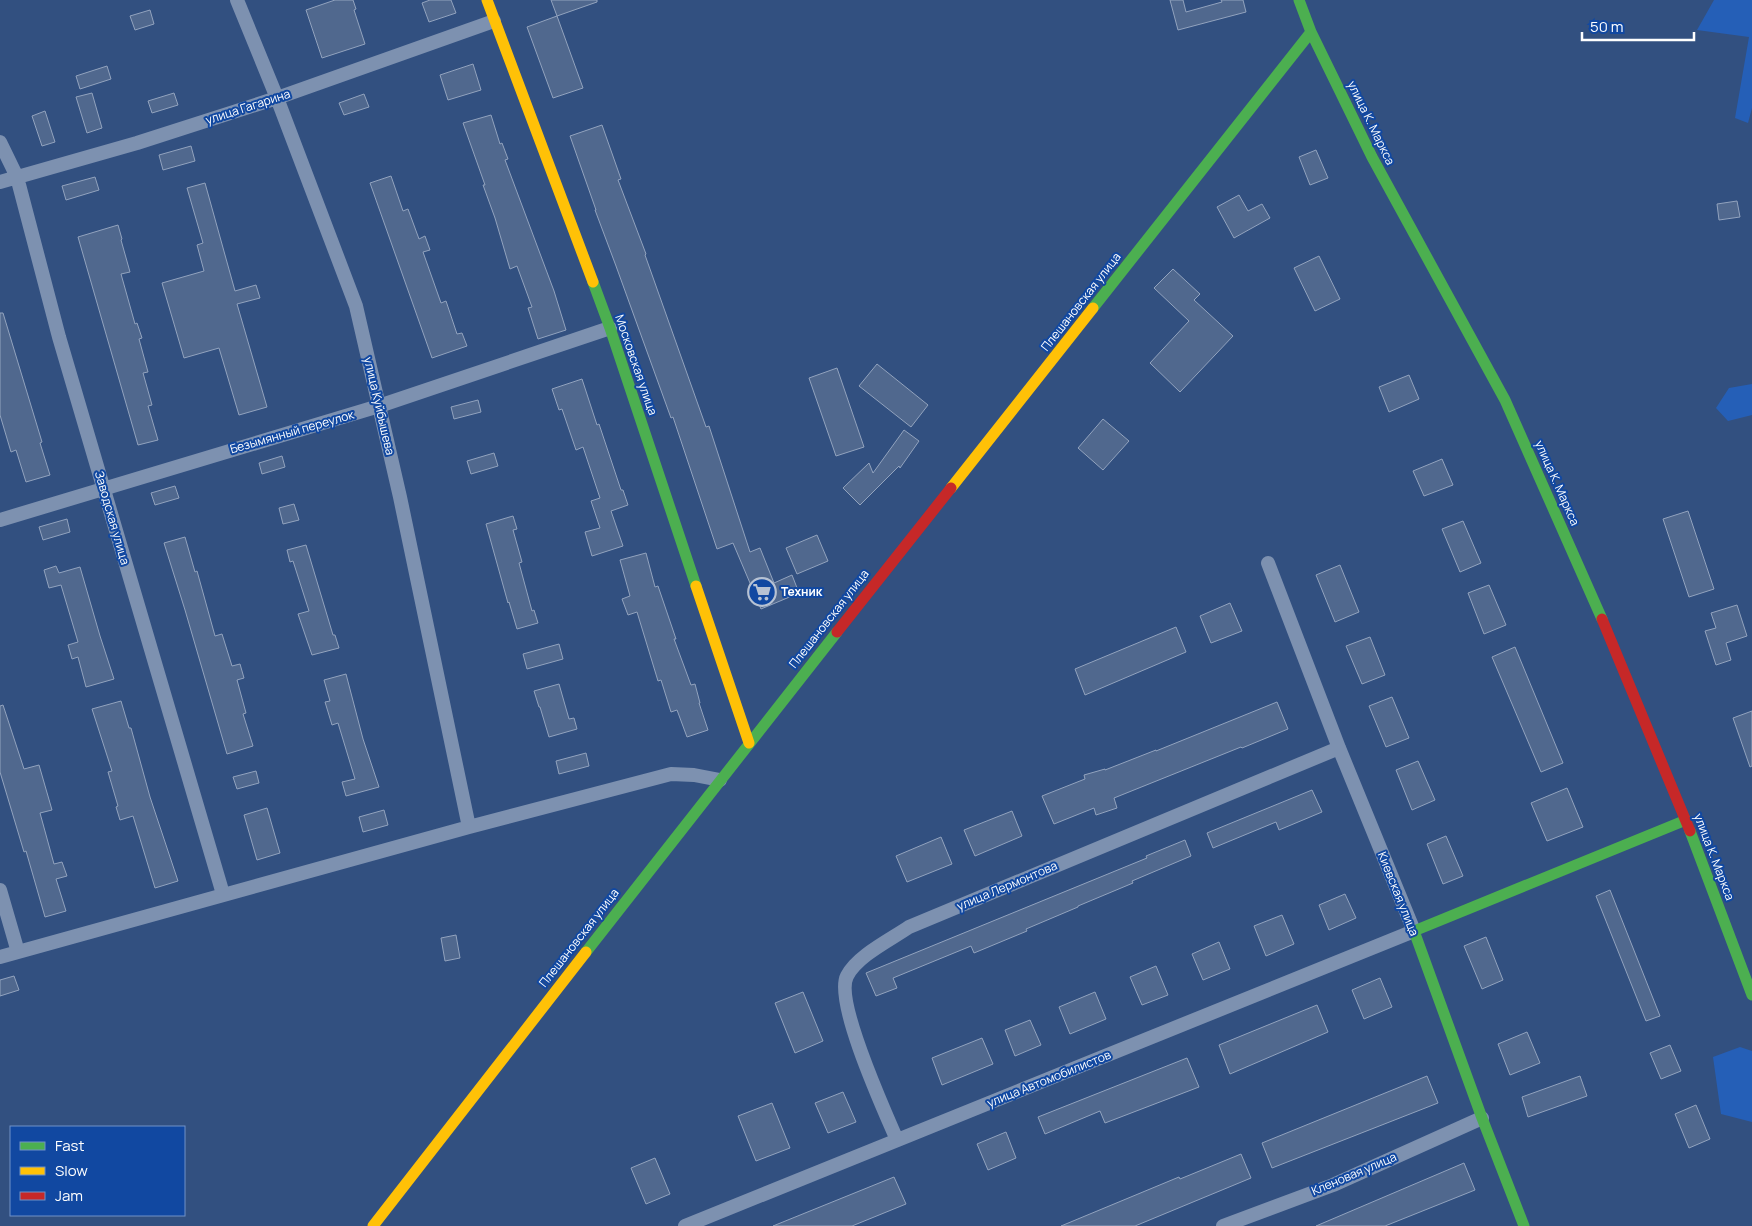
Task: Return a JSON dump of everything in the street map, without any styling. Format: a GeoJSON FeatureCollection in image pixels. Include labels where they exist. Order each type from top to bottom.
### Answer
{"type":"FeatureCollection","features":[{"type":"Feature","properties":{"kind":"street","name":"улица Куйбышева"},"geometry":{"type":"LineString","coordinates":[[237,0],[277,98],[356,306],[400,497],[469,827]]}},
{"type":"Feature","properties":{"kind":"street","name":"Московская улица"},"geometry":{"type":"LineString","coordinates":[[487,0],[610,328],[735,705],[750,743]]}},
{"type":"Feature","properties":{"kind":"street","name":"улица К. Маркса"},"geometry":{"type":"LineString","coordinates":[[1299,0],[1311,32],[1372,157],[1504,400],[1609,634],[1686,820],[1752,995]]}},
{"type":"Feature","properties":{"kind":"street","name":"улица Гагарина"},"geometry":{"type":"LineString","coordinates":[[0,182],[136,143],[277,98],[494,21]]}},
{"type":"Feature","properties":{"kind":"street","name":"Плешановская улица"},"geometry":{"type":"LineString","coordinates":[[373,1226],[720,780],[1311,32]]}},
{"type":"Feature","properties":{"kind":"street","name":"Заводская улица"},"geometry":{"type":"LineString","coordinates":[[0,142],[17,177],[59,337],[223,894]]}},
{"type":"Feature","properties":{"kind":"street","name":"Безымянный переулок"},"geometry":{"type":"LineString","coordinates":[[0,520],[379,406],[610,328]]}},
{"type":"Feature","properties":{"kind":"street","name":"Киевская улица"},"geometry":{"type":"LineString","coordinates":[[1268,563],[1339,748],[1414,932],[1524,1226]]}},
{"type":"Feature","properties":{"kind":"street","name":"улица Лермонтова"},"geometry":{"type":"LineString","coordinates":[[896,1140],[853,1032],[844,992],[846,978],[858,961],[909,927],[1339,748]]}},
{"type":"Feature","properties":{"kind":"street"},"geometry":{"type":"LineString","coordinates":[[0,957],[223,894],[670,774],[694,775],[720,780]]}},
{"type":"Feature","properties":{"kind":"street"},"geometry":{"type":"LineString","coordinates":[[1414,932],[1686,820]]}},
{"type":"Feature","properties":{"kind":"street"},"geometry":{"type":"LineString","coordinates":[[0,890],[18,952]]}},
{"type":"Feature","properties":{"kind":"street","name":"улица Автомобилистов"},"geometry":{"type":"LineString","coordinates":[[684,1226],[1414,932]]}},
{"type":"Feature","properties":{"kind":"street","name":"Кленовая улица"},"geometry":{"type":"LineString","coordinates":[[1223,1226],[1333,1184],[1482,1118]]}},
{"type":"Feature","properties":{"kind":"shaded area"},"geometry":{"type":"Polygon","coordinates":[[[1714,0],[1752,0],[1752,108],[1748,123],[1735,118],[1749,37],[1697,30],[1714,0]]]}},
{"type":"Feature","properties":{"kind":"shaded area"},"geometry":{"type":"Polygon","coordinates":[[[1752,384],[1752,415],[1728,421],[1716,408],[1729,388],[1752,384]]]}},
{"type":"Feature","properties":{"kind":"shaded area"},"geometry":{"type":"Polygon","coordinates":[[[1740,1047],[1752,1051],[1752,1122],[1721,1114],[1713,1057],[1740,1047]]]}},
{"type":"Feature","properties":{"kind":"building"},"geometry":{"type":"Polygon","coordinates":[[[335,0],[353,0],[356,9],[354,10],[365,44],[322,58],[306,10],[335,0]]]}},
{"type":"Feature","properties":{"kind":"building"},"geometry":{"type":"Polygon","coordinates":[[[430,0],[451,0],[456,13],[429,22],[422,3],[430,0]]]}},
{"type":"Feature","properties":{"kind":"building"},"geometry":{"type":"Polygon","coordinates":[[[551,0],[597,0],[597,2],[557,16],[551,0]]]}},
{"type":"Feature","properties":{"kind":"building"},"geometry":{"type":"Polygon","coordinates":[[[1170,0],[1183,0],[1186,12],[1222,2],[1221,0],[1243,0],[1246,12],[1178,30],[1170,0]]]}},
{"type":"Feature","properties":{"kind":"building"},"geometry":{"type":"Polygon","coordinates":[[[150,10],[154,24],[135,30],[130,16],[150,10]]]}},
{"type":"Feature","properties":{"kind":"building"},"geometry":{"type":"Polygon","coordinates":[[[557,16],[583,88],[553,98],[527,27],[557,16]]]}},
{"type":"Feature","properties":{"kind":"building"},"geometry":{"type":"Polygon","coordinates":[[[473,64],[481,90],[448,100],[440,75],[473,64]]]}},
{"type":"Feature","properties":{"kind":"building"},"geometry":{"type":"Polygon","coordinates":[[[107,66],[111,79],[80,89],[76,76],[107,66]]]}},
{"type":"Feature","properties":{"kind":"building"},"geometry":{"type":"Polygon","coordinates":[[[92,93],[102,128],[87,133],[76,97],[92,93]]]}},
{"type":"Feature","properties":{"kind":"building"},"geometry":{"type":"Polygon","coordinates":[[[174,93],[178,105],[152,113],[148,101],[174,93]]]}},
{"type":"Feature","properties":{"kind":"building"},"geometry":{"type":"Polygon","coordinates":[[[364,94],[369,107],[344,115],[339,103],[364,94]]]}},
{"type":"Feature","properties":{"kind":"building"},"geometry":{"type":"Polygon","coordinates":[[[45,111],[55,142],[42,146],[32,116],[45,111]]]}},
{"type":"Feature","properties":{"kind":"building"},"geometry":{"type":"Polygon","coordinates":[[[491,115],[500,144],[502,143],[508,159],[505,160],[554,291],[566,330],[538,339],[528,308],[532,307],[517,266],[510,269],[483,185],[485,185],[463,123],[491,115]]]}},
{"type":"Feature","properties":{"kind":"building"},"geometry":{"type":"Polygon","coordinates":[[[602,125],[621,179],[618,180],[646,254],[706,427],[709,426],[750,552],[760,548],[774,583],[792,575],[799,593],[761,609],[733,543],[717,549],[673,417],[671,418],[570,136],[602,125]]]}},
{"type":"Feature","properties":{"kind":"building"},"geometry":{"type":"Polygon","coordinates":[[[191,146],[195,161],[163,170],[159,155],[191,146]]]}},
{"type":"Feature","properties":{"kind":"building"},"geometry":{"type":"Polygon","coordinates":[[[1316,150],[1328,178],[1310,185],[1299,157],[1316,150]]]}},
{"type":"Feature","properties":{"kind":"building"},"geometry":{"type":"Polygon","coordinates":[[[391,176],[403,211],[408,209],[419,239],[425,236],[430,250],[423,252],[441,303],[446,301],[457,334],[462,333],[467,346],[432,358],[370,183],[391,176]]]}},
{"type":"Feature","properties":{"kind":"building"},"geometry":{"type":"Polygon","coordinates":[[[95,177],[99,190],[66,200],[62,186],[95,177]]]}},
{"type":"Feature","properties":{"kind":"building"},"geometry":{"type":"Polygon","coordinates":[[[205,183],[235,291],[256,285],[260,298],[237,304],[267,407],[239,415],[219,348],[184,358],[162,283],[204,271],[197,245],[203,243],[187,188],[205,183]]]}},
{"type":"Feature","properties":{"kind":"building"},"geometry":{"type":"Polygon","coordinates":[[[1239,195],[1248,211],[1262,204],[1270,218],[1234,238],[1217,207],[1239,195]]]}},
{"type":"Feature","properties":{"kind":"building"},"geometry":{"type":"Polygon","coordinates":[[[1737,201],[1740,217],[1719,220],[1717,204],[1737,201]]]}},
{"type":"Feature","properties":{"kind":"building"},"geometry":{"type":"Polygon","coordinates":[[[118,225],[130,272],[121,274],[135,324],[137,323],[142,338],[139,339],[148,372],[143,373],[152,405],[148,406],[158,440],[138,445],[78,237],[118,225]]]}},
{"type":"Feature","properties":{"kind":"building"},"geometry":{"type":"Polygon","coordinates":[[[1319,256],[1340,299],[1315,311],[1294,268],[1319,256]]]}},
{"type":"Feature","properties":{"kind":"building"},"geometry":{"type":"Polygon","coordinates":[[[1173,269],[1200,294],[1194,300],[1233,336],[1180,392],[1150,363],[1189,321],[1154,288],[1173,269]]]}},
{"type":"Feature","properties":{"kind":"building"},"geometry":{"type":"Polygon","coordinates":[[[0,313],[3,313],[42,442],[40,443],[50,475],[26,482],[16,450],[11,452],[0,415],[0,313]]]}},
{"type":"Feature","properties":{"kind":"building"},"geometry":{"type":"Polygon","coordinates":[[[877,364],[928,405],[911,427],[859,386],[877,364]]]}},
{"type":"Feature","properties":{"kind":"building"},"geometry":{"type":"Polygon","coordinates":[[[837,368],[864,447],[836,456],[809,378],[837,368]]]}},
{"type":"Feature","properties":{"kind":"building"},"geometry":{"type":"Polygon","coordinates":[[[1409,375],[1419,399],[1389,412],[1379,387],[1409,375]]]}},
{"type":"Feature","properties":{"kind":"building"},"geometry":{"type":"Polygon","coordinates":[[[582,379],[597,425],[599,424],[621,490],[623,490],[628,505],[611,511],[623,546],[592,556],[585,532],[600,528],[591,501],[600,498],[583,447],[576,450],[562,409],[559,410],[552,389],[582,379]]]}},
{"type":"Feature","properties":{"kind":"building"},"geometry":{"type":"Polygon","coordinates":[[[478,400],[481,412],[454,419],[451,407],[478,400]]]}},
{"type":"Feature","properties":{"kind":"building"},"geometry":{"type":"Polygon","coordinates":[[[1103,419],[1129,441],[1103,470],[1078,448],[1103,419]]]}},
{"type":"Feature","properties":{"kind":"building"},"geometry":{"type":"Polygon","coordinates":[[[904,430],[919,441],[900,468],[899,466],[860,505],[843,488],[869,463],[873,473],[904,430]]]}},
{"type":"Feature","properties":{"kind":"building"},"geometry":{"type":"Polygon","coordinates":[[[494,453],[498,466],[471,474],[467,461],[494,453]]]}},
{"type":"Feature","properties":{"kind":"building"},"geometry":{"type":"Polygon","coordinates":[[[282,456],[285,467],[262,474],[259,463],[282,456]]]}},
{"type":"Feature","properties":{"kind":"building"},"geometry":{"type":"Polygon","coordinates":[[[1442,459],[1453,485],[1424,496],[1413,471],[1442,459]]]}},
{"type":"Feature","properties":{"kind":"building"},"geometry":{"type":"Polygon","coordinates":[[[175,486],[179,498],[155,505],[151,493],[175,486]]]}},
{"type":"Feature","properties":{"kind":"building"},"geometry":{"type":"Polygon","coordinates":[[[294,504],[299,520],[283,524],[279,508],[294,504]]]}},
{"type":"Feature","properties":{"kind":"building"},"geometry":{"type":"Polygon","coordinates":[[[1688,511],[1714,589],[1689,597],[1663,519],[1688,511]]]}},
{"type":"Feature","properties":{"kind":"building"},"geometry":{"type":"Polygon","coordinates":[[[513,516],[517,529],[513,530],[522,562],[519,563],[532,611],[534,610],[538,623],[517,629],[486,524],[513,516]]]}},
{"type":"Feature","properties":{"kind":"building"},"geometry":{"type":"Polygon","coordinates":[[[67,519],[70,532],[43,540],[39,527],[67,519]]]}},
{"type":"Feature","properties":{"kind":"building"},"geometry":{"type":"Polygon","coordinates":[[[1463,521],[1481,563],[1460,572],[1442,529],[1463,521]]]}},
{"type":"Feature","properties":{"kind":"building"},"geometry":{"type":"Polygon","coordinates":[[[817,535],[828,561],[797,574],[786,548],[817,535]]]}},
{"type":"Feature","properties":{"kind":"building"},"geometry":{"type":"Polygon","coordinates":[[[185,537],[195,572],[197,571],[215,636],[222,634],[232,666],[240,664],[244,678],[237,680],[246,713],[243,714],[253,746],[227,754],[164,543],[185,537]]]}},
{"type":"Feature","properties":{"kind":"building"},"geometry":{"type":"Polygon","coordinates":[[[306,545],[333,635],[335,635],[339,648],[312,655],[298,614],[309,611],[293,561],[290,562],[287,550],[306,545]]]}},
{"type":"Feature","properties":{"kind":"building"},"geometry":{"type":"Polygon","coordinates":[[[646,553],[655,587],[658,586],[676,639],[674,639],[691,685],[695,684],[708,730],[687,737],[677,710],[671,712],[661,680],[658,681],[637,612],[628,615],[622,599],[630,596],[620,560],[646,553]]]}},
{"type":"Feature","properties":{"kind":"building"},"geometry":{"type":"Polygon","coordinates":[[[1340,565],[1359,612],[1335,622],[1316,575],[1340,565]]]}},
{"type":"Feature","properties":{"kind":"building"},"geometry":{"type":"Polygon","coordinates":[[[56,566],[59,573],[80,567],[114,679],[86,687],[78,657],[72,659],[68,645],[78,642],[61,585],[49,588],[44,570],[56,566]]]}},
{"type":"Feature","properties":{"kind":"building"},"geometry":{"type":"Polygon","coordinates":[[[1489,585],[1506,625],[1484,634],[1468,593],[1489,585]]]}},
{"type":"Feature","properties":{"kind":"building"},"geometry":{"type":"Polygon","coordinates":[[[1230,603],[1242,631],[1211,643],[1200,616],[1230,603]]]}},
{"type":"Feature","properties":{"kind":"building"},"geometry":{"type":"Polygon","coordinates":[[[1737,605],[1747,636],[1726,643],[1731,660],[1716,665],[1705,631],[1716,628],[1711,613],[1737,605]]]}},
{"type":"Feature","properties":{"kind":"building"},"geometry":{"type":"Polygon","coordinates":[[[1176,627],[1186,652],[1085,695],[1075,669],[1176,627]]]}},
{"type":"Feature","properties":{"kind":"building"},"geometry":{"type":"Polygon","coordinates":[[[1370,637],[1385,675],[1362,684],[1346,646],[1370,637]]]}},
{"type":"Feature","properties":{"kind":"building"},"geometry":{"type":"Polygon","coordinates":[[[559,644],[563,659],[527,669],[523,654],[559,644]]]}},
{"type":"Feature","properties":{"kind":"building"},"geometry":{"type":"Polygon","coordinates":[[[1515,647],[1563,763],[1541,772],[1492,657],[1515,647]]]}},
{"type":"Feature","properties":{"kind":"building"},"geometry":{"type":"Polygon","coordinates":[[[346,674],[363,739],[379,787],[346,796],[342,782],[355,779],[338,723],[332,725],[325,702],[330,701],[324,680],[346,674]]]}},
{"type":"Feature","properties":{"kind":"building"},"geometry":{"type":"Polygon","coordinates":[[[559,684],[569,719],[574,718],[577,729],[549,737],[534,691],[559,684]]]}},
{"type":"Feature","properties":{"kind":"building"},"geometry":{"type":"Polygon","coordinates":[[[1392,697],[1409,738],[1386,747],[1369,706],[1392,697]]]}},
{"type":"Feature","properties":{"kind":"building"},"geometry":{"type":"Polygon","coordinates":[[[121,701],[178,881],[155,888],[133,816],[120,820],[108,772],[112,771],[92,709],[121,701]]]}},
{"type":"Feature","properties":{"kind":"building"},"geometry":{"type":"Polygon","coordinates":[[[1277,702],[1288,729],[1114,798],[1117,808],[1096,815],[1094,808],[1054,824],[1042,796],[1085,779],[1084,775],[1105,770],[1156,751],[1277,702]]]}},
{"type":"Feature","properties":{"kind":"building"},"geometry":{"type":"Polygon","coordinates":[[[3,705],[24,769],[39,765],[52,810],[40,813],[54,864],[62,862],[67,876],[56,879],[66,911],[45,917],[0,772],[0,706],[3,705]]]}},
{"type":"Feature","properties":{"kind":"building"},"geometry":{"type":"Polygon","coordinates":[[[1752,711],[1752,766],[1750,767],[1733,718],[1752,711]]]}},
{"type":"Feature","properties":{"kind":"building"},"geometry":{"type":"Polygon","coordinates":[[[586,753],[589,766],[559,774],[556,761],[586,753]]]}},
{"type":"Feature","properties":{"kind":"building"},"geometry":{"type":"Polygon","coordinates":[[[1418,761],[1435,800],[1412,810],[1396,770],[1418,761]]]}},
{"type":"Feature","properties":{"kind":"building"},"geometry":{"type":"Polygon","coordinates":[[[256,771],[259,783],[237,789],[233,777],[256,771]]]}},
{"type":"Feature","properties":{"kind":"building"},"geometry":{"type":"Polygon","coordinates":[[[1567,788],[1583,827],[1547,841],[1531,803],[1567,788]]]}},
{"type":"Feature","properties":{"kind":"building"},"geometry":{"type":"Polygon","coordinates":[[[1312,790],[1322,812],[1279,830],[1276,822],[1213,848],[1207,833],[1312,790]]]}},
{"type":"Feature","properties":{"kind":"building"},"geometry":{"type":"Polygon","coordinates":[[[267,808],[280,853],[257,860],[244,815],[267,808]]]}},
{"type":"Feature","properties":{"kind":"building"},"geometry":{"type":"Polygon","coordinates":[[[384,810],[388,825],[363,832],[359,817],[384,810]]]}},
{"type":"Feature","properties":{"kind":"building"},"geometry":{"type":"Polygon","coordinates":[[[1012,811],[1022,836],[975,856],[964,830],[1012,811]]]}},
{"type":"Feature","properties":{"kind":"building"},"geometry":{"type":"Polygon","coordinates":[[[1446,836],[1463,876],[1443,884],[1427,844],[1446,836]]]}},
{"type":"Feature","properties":{"kind":"building"},"geometry":{"type":"Polygon","coordinates":[[[941,837],[952,864],[907,882],[896,856],[941,837]]]}},
{"type":"Feature","properties":{"kind":"building"},"geometry":{"type":"Polygon","coordinates":[[[1185,840],[1191,856],[1026,929],[1027,931],[974,953],[971,946],[893,978],[897,988],[876,996],[866,973],[1147,858],[1146,856],[1185,840]]]}},
{"type":"Feature","properties":{"kind":"building"},"geometry":{"type":"Polygon","coordinates":[[[1610,890],[1660,1016],[1646,1021],[1596,896],[1610,890]]]}},
{"type":"Feature","properties":{"kind":"building"},"geometry":{"type":"Polygon","coordinates":[[[1345,894],[1356,918],[1329,930],[1319,905],[1345,894]]]}},
{"type":"Feature","properties":{"kind":"building"},"geometry":{"type":"Polygon","coordinates":[[[1282,915],[1294,944],[1266,956],[1254,926],[1282,915]]]}},
{"type":"Feature","properties":{"kind":"building"},"geometry":{"type":"Polygon","coordinates":[[[456,935],[460,958],[445,961],[441,938],[456,935]]]}},
{"type":"Feature","properties":{"kind":"building"},"geometry":{"type":"Polygon","coordinates":[[[1486,937],[1503,980],[1482,989],[1464,946],[1486,937]]]}},
{"type":"Feature","properties":{"kind":"building"},"geometry":{"type":"Polygon","coordinates":[[[1219,942],[1230,969],[1203,980],[1192,954],[1219,942]]]}},
{"type":"Feature","properties":{"kind":"building"},"geometry":{"type":"Polygon","coordinates":[[[1156,966],[1168,995],[1142,1005],[1130,977],[1156,966]]]}},
{"type":"Feature","properties":{"kind":"building"},"geometry":{"type":"Polygon","coordinates":[[[14,976],[19,990],[0,996],[0,980],[14,976]]]}},
{"type":"Feature","properties":{"kind":"building"},"geometry":{"type":"Polygon","coordinates":[[[1380,978],[1392,1007],[1364,1019],[1352,990],[1380,978]]]}},
{"type":"Feature","properties":{"kind":"building"},"geometry":{"type":"Polygon","coordinates":[[[803,992],[823,1041],[795,1053],[775,1003],[803,992]]]}},
{"type":"Feature","properties":{"kind":"building"},"geometry":{"type":"Polygon","coordinates":[[[1095,992],[1106,1019],[1070,1034],[1059,1007],[1095,992]]]}},
{"type":"Feature","properties":{"kind":"building"},"geometry":{"type":"Polygon","coordinates":[[[1317,1005],[1328,1032],[1230,1074],[1219,1045],[1317,1005]]]}},
{"type":"Feature","properties":{"kind":"building"},"geometry":{"type":"Polygon","coordinates":[[[1030,1020],[1041,1045],[1015,1056],[1005,1030],[1030,1020]]]}},
{"type":"Feature","properties":{"kind":"building"},"geometry":{"type":"Polygon","coordinates":[[[1527,1032],[1540,1063],[1510,1075],[1498,1044],[1527,1032]]]}},
{"type":"Feature","properties":{"kind":"building"},"geometry":{"type":"Polygon","coordinates":[[[982,1038],[993,1064],[942,1085],[932,1058],[982,1038]]]}},
{"type":"Feature","properties":{"kind":"building"},"geometry":{"type":"Polygon","coordinates":[[[1670,1045],[1681,1071],[1661,1079],[1650,1053],[1670,1045]]]}},
{"type":"Feature","properties":{"kind":"building"},"geometry":{"type":"Polygon","coordinates":[[[1187,1058],[1199,1087],[1105,1123],[1100,1111],[1045,1134],[1038,1117],[1187,1058]]]}},
{"type":"Feature","properties":{"kind":"building"},"geometry":{"type":"Polygon","coordinates":[[[1427,1076],[1438,1103],[1272,1168],[1262,1143],[1427,1076]]]}},
{"type":"Feature","properties":{"kind":"building"},"geometry":{"type":"Polygon","coordinates":[[[1580,1076],[1587,1096],[1528,1117],[1522,1097],[1580,1076]]]}},
{"type":"Feature","properties":{"kind":"building"},"geometry":{"type":"Polygon","coordinates":[[[843,1092],[856,1122],[828,1133],[815,1103],[843,1092]]]}},
{"type":"Feature","properties":{"kind":"building"},"geometry":{"type":"Polygon","coordinates":[[[772,1103],[790,1148],[756,1161],[738,1116],[772,1103]]]}},
{"type":"Feature","properties":{"kind":"building"},"geometry":{"type":"Polygon","coordinates":[[[1696,1105],[1710,1139],[1689,1148],[1675,1114],[1696,1105]]]}},
{"type":"Feature","properties":{"kind":"building"},"geometry":{"type":"Polygon","coordinates":[[[1006,1132],[1016,1158],[988,1170],[977,1144],[1006,1132]]]}},
{"type":"Feature","properties":{"kind":"building"},"geometry":{"type":"Polygon","coordinates":[[[1241,1154],[1251,1178],[1135,1226],[1061,1226],[1179,1177],[1180,1179],[1241,1154]]]}},
{"type":"Feature","properties":{"kind":"building"},"geometry":{"type":"Polygon","coordinates":[[[655,1158],[670,1194],[646,1204],[631,1168],[655,1158]]]}},
{"type":"Feature","properties":{"kind":"building"},"geometry":{"type":"Polygon","coordinates":[[[1464,1163],[1475,1190],[1385,1226],[1316,1226],[1464,1163]]]}},
{"type":"Feature","properties":{"kind":"building"},"geometry":{"type":"Polygon","coordinates":[[[894,1177],[906,1204],[852,1226],[773,1226],[894,1177]]]}},
{"type":"Feature","properties":{"kind":"traffic: fast"},"geometry":{"type":"LineString","coordinates":[[1299,0],[1311,32],[1372,157],[1505,400],[1602,619]]}},
{"type":"Feature","properties":{"kind":"traffic: fast"},"geometry":{"type":"LineString","coordinates":[[1093,308],[1311,32]]}},
{"type":"Feature","properties":{"kind":"traffic: fast"},"geometry":{"type":"LineString","coordinates":[[593,282],[696,586]]}},
{"type":"Feature","properties":{"kind":"traffic: fast"},"geometry":{"type":"LineString","coordinates":[[586,952],[837,632]]}},
{"type":"Feature","properties":{"kind":"traffic: fast"},"geometry":{"type":"LineString","coordinates":[[1524,1226],[1482,1118],[1414,931],[1686,820]]}},
{"type":"Feature","properties":{"kind":"traffic: fast"},"geometry":{"type":"LineString","coordinates":[[1690,831],[1752,995]]}},
{"type":"Feature","properties":{"kind":"traffic: slow"},"geometry":{"type":"LineString","coordinates":[[487,0],[593,282]]}},
{"type":"Feature","properties":{"kind":"traffic: slow"},"geometry":{"type":"LineString","coordinates":[[951,488],[1093,308]]}},
{"type":"Feature","properties":{"kind":"traffic: slow"},"geometry":{"type":"LineString","coordinates":[[696,586],[749,743]]}},
{"type":"Feature","properties":{"kind":"traffic: slow"},"geometry":{"type":"LineString","coordinates":[[373,1226],[586,952]]}},
{"type":"Feature","properties":{"kind":"traffic: jam"},"geometry":{"type":"LineString","coordinates":[[837,632],[951,488]]}},
{"type":"Feature","properties":{"kind":"traffic: jam"},"geometry":{"type":"LineString","coordinates":[[1602,619],[1690,831]]}},
{"type":"Feature","properties":{"kind":"place","name":"Техник"},"geometry":{"type":"Point","coordinates":[762,592]}}]}
